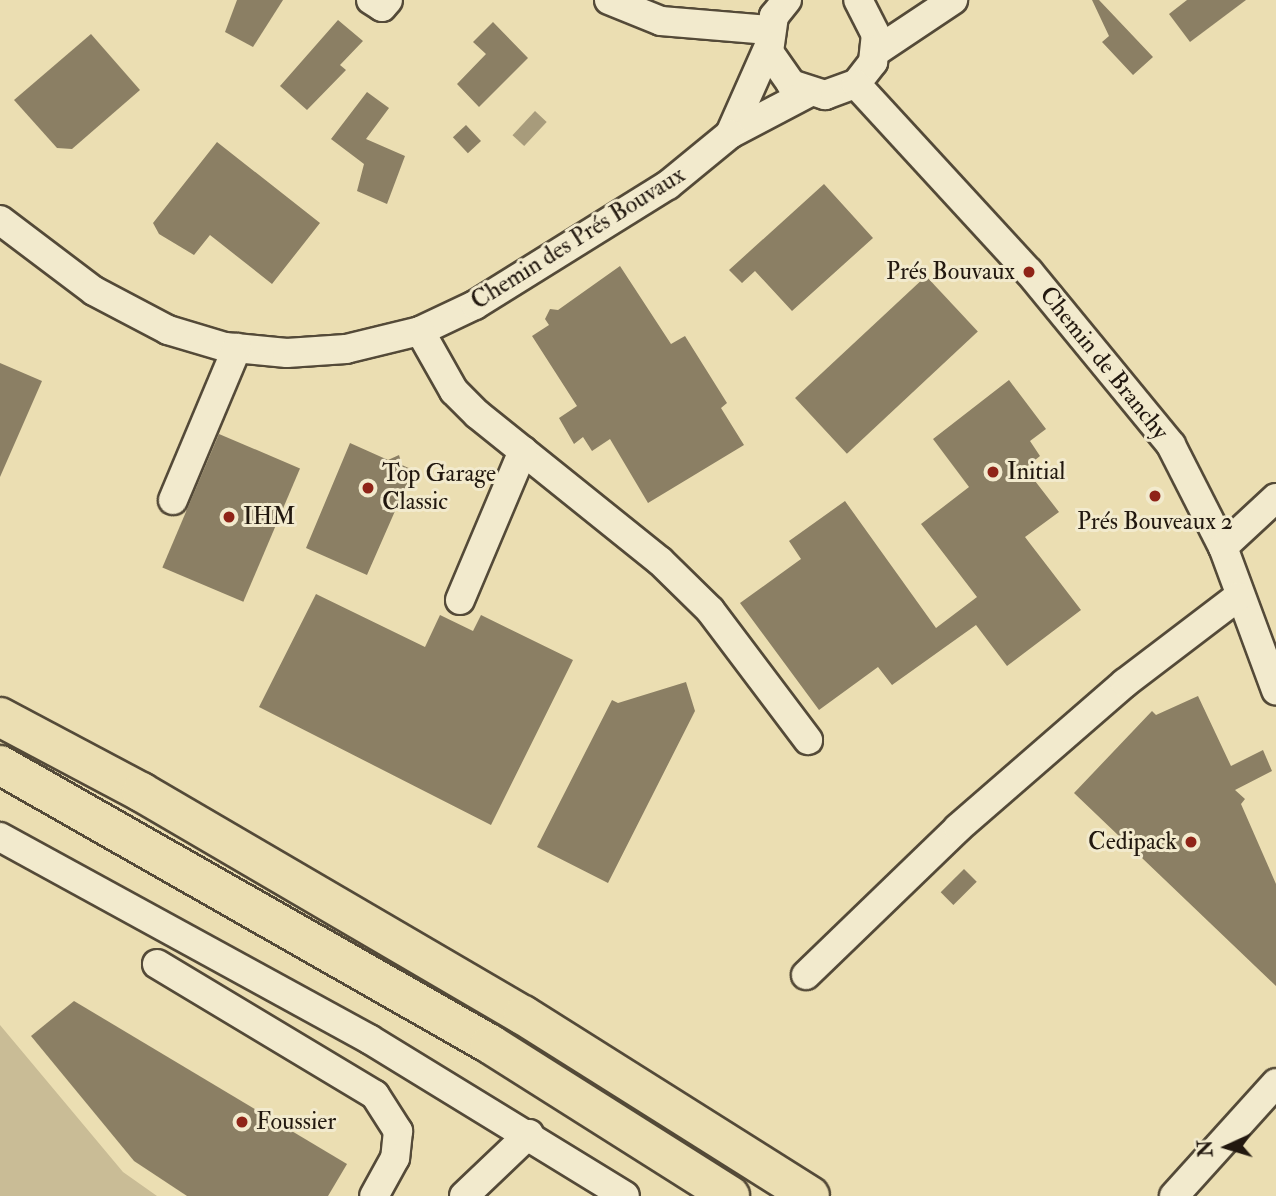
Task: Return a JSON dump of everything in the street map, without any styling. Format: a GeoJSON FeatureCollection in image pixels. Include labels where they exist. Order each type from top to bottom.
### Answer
{"type":"FeatureCollection","features":[{"type":"Feature","properties":{"kind":"highway"},"geometry":{"type":"LineString","coordinates":[[0,718],[141,792],[523,1015],[810,1196]]}},
{"type":"Feature","properties":{"kind":"highway"},"geometry":{"type":"LineString","coordinates":[[0,765],[490,1044],[730,1196]]}},
{"type":"Feature","properties":{"kind":"street"},"geometry":{"type":"LineString","coordinates":[[609,0],[661,21],[769,38],[778,72],[808,93],[841,92],[856,84],[875,52],[953,0]]}},
{"type":"Feature","properties":{"kind":"street","name":"Chemin des Prés Bouvaux"},"geometry":{"type":"LineString","coordinates":[[730,134],[787,0]]}},
{"type":"Feature","properties":{"kind":"street"},"geometry":{"type":"LineString","coordinates":[[858,0],[873,22],[875,52]]}},
{"type":"Feature","properties":{"kind":"street","name":"Chemin de Branchy"},"geometry":{"type":"LineString","coordinates":[[856,84],[1128,387],[1171,445],[1223,548],[1238,597],[1276,690]]}},
{"type":"Feature","properties":{"kind":"street","name":"Chemin des Prés Bouvaux"},"geometry":{"type":"LineString","coordinates":[[0,220],[121,307],[168,330],[237,348],[288,353],[346,349],[420,331],[475,305],[668,185],[730,134],[808,93]]}},
{"type":"Feature","properties":{"kind":"street"},"geometry":{"type":"LineString","coordinates":[[420,331],[454,391],[523,451],[660,561],[710,610],[808,740]]}},
{"type":"Feature","properties":{"kind":"street"},"geometry":{"type":"LineString","coordinates":[[173,500],[237,348]]}},
{"type":"Feature","properties":{"kind":"street"},"geometry":{"type":"LineString","coordinates":[[460,600],[523,451]]}},
{"type":"Feature","properties":{"kind":"street"},"geometry":{"type":"LineString","coordinates":[[1223,548],[1276,498]]}},
{"type":"Feature","properties":{"kind":"street"},"geometry":{"type":"LineString","coordinates":[[806,975],[958,828],[1125,683],[1238,597]]}},
{"type":"Feature","properties":{"kind":"street"},"geometry":{"type":"LineString","coordinates":[[0,837],[369,1039],[529,1133],[625,1196]]}},
{"type":"Feature","properties":{"kind":"street"},"geometry":{"type":"LineString","coordinates":[[157,964],[375,1095],[397,1131],[394,1158],[374,1196]]}},
{"type":"Feature","properties":{"kind":"street"},"geometry":{"type":"LineString","coordinates":[[1174,1196],[1276,1083]]}},
{"type":"Feature","properties":{"kind":"street"},"geometry":{"type":"LineString","coordinates":[[464,1196],[529,1133]]}},
{"type":"Feature","properties":{"kind":"shaded area"},"geometry":{"type":"Polygon","coordinates":[[[535,111],[547,122],[524,146],[512,135],[535,111]]]}},
{"type":"Feature","properties":{"kind":"shaded area"},"geometry":{"type":"Polygon","coordinates":[[[0,1025],[123,1172],[157,1196],[0,1196],[0,1025]]]}},
{"type":"Feature","properties":{"kind":"building"},"geometry":{"type":"Polygon","coordinates":[[[237,0],[283,0],[253,47],[225,32],[237,0]]]}},
{"type":"Feature","properties":{"kind":"building"},"geometry":{"type":"Polygon","coordinates":[[[1092,0],[1099,0],[1153,57],[1133,75],[1102,42],[1109,36],[1092,0]]]}},
{"type":"Feature","properties":{"kind":"building"},"geometry":{"type":"Polygon","coordinates":[[[1187,0],[1246,0],[1190,42],[1169,14],[1187,0]]]}},
{"type":"Feature","properties":{"kind":"building"},"geometry":{"type":"Polygon","coordinates":[[[338,20],[363,41],[340,65],[346,70],[307,110],[280,86],[338,20]]]}},
{"type":"Feature","properties":{"kind":"building"},"geometry":{"type":"Polygon","coordinates":[[[493,22],[528,58],[479,107],[457,84],[486,54],[473,42],[493,22]]]}},
{"type":"Feature","properties":{"kind":"building"},"geometry":{"type":"Polygon","coordinates":[[[91,34],[140,90],[72,149],[57,148],[14,100],[91,34]]]}},
{"type":"Feature","properties":{"kind":"building"},"geometry":{"type":"Polygon","coordinates":[[[367,92],[389,108],[366,139],[405,156],[387,204],[357,191],[364,164],[331,139],[367,92]]]}},
{"type":"Feature","properties":{"kind":"building"},"geometry":{"type":"Polygon","coordinates":[[[466,125],[481,141],[468,153],[453,137],[466,125]]]}},
{"type":"Feature","properties":{"kind":"building"},"geometry":{"type":"Polygon","coordinates":[[[217,142],[320,223],[272,284],[210,235],[194,255],[159,234],[153,223],[217,142]]]}},
{"type":"Feature","properties":{"kind":"building"},"geometry":{"type":"Polygon","coordinates":[[[824,184],[873,238],[792,311],[755,271],[742,283],[729,270],[824,184]]]}},
{"type":"Feature","properties":{"kind":"building"},"geometry":{"type":"Polygon","coordinates":[[[620,266],[671,344],[685,336],[727,403],[721,408],[744,445],[648,503],[610,439],[592,451],[583,437],[574,444],[559,418],[577,406],[532,336],[549,325],[545,319],[550,309],[558,310],[620,266]]]}},
{"type":"Feature","properties":{"kind":"building"},"geometry":{"type":"Polygon","coordinates":[[[926,276],[978,332],[847,454],[795,398],[926,276]]]}},
{"type":"Feature","properties":{"kind":"building"},"geometry":{"type":"Polygon","coordinates":[[[0,363],[42,381],[0,477],[0,363]]]}},
{"type":"Feature","properties":{"kind":"building"},"geometry":{"type":"Polygon","coordinates":[[[1009,380],[1046,429],[1030,441],[1040,456],[1025,468],[1059,512],[1025,537],[1081,610],[1007,666],[976,625],[892,685],[878,667],[819,710],[740,603],[801,559],[789,541],[845,501],[936,628],[977,597],[921,524],[969,487],[933,439],[1009,380]]]}},
{"type":"Feature","properties":{"kind":"building","name":"IHM"},"geometry":{"type":"Polygon","coordinates":[[[219,434],[300,468],[243,602],[162,567],[219,434]]]}},
{"type":"Feature","properties":{"kind":"building"},"geometry":{"type":"Polygon","coordinates":[[[350,443],[388,460],[399,455],[402,465],[413,470],[367,575],[306,548],[350,443]]]}},
{"type":"Feature","properties":{"kind":"building"},"geometry":{"type":"Polygon","coordinates":[[[316,594],[425,647],[440,615],[473,631],[481,615],[573,660],[491,825],[259,707],[316,594]]]}},
{"type":"Feature","properties":{"kind":"building"},"geometry":{"type":"Polygon","coordinates":[[[686,682],[695,711],[608,883],[537,847],[612,700],[618,703],[686,682]]]}},
{"type":"Feature","properties":{"kind":"building","name":"Cedipack"},"geometry":{"type":"Polygon","coordinates":[[[1198,696],[1231,766],[1263,750],[1272,771],[1235,790],[1245,799],[1241,804],[1276,884],[1276,986],[1074,793],[1152,711],[1156,715],[1198,696]]]}},
{"type":"Feature","properties":{"kind":"building"},"geometry":{"type":"Polygon","coordinates":[[[964,869],[977,882],[953,905],[941,892],[964,869]]]}},
{"type":"Feature","properties":{"kind":"building"},"geometry":{"type":"Polygon","coordinates":[[[74,1001],[347,1164],[328,1196],[187,1196],[134,1161],[31,1036],[74,1001]]]}},
{"type":"Feature","properties":{"kind":"place","name":"Prés Bouvaux"},"geometry":{"type":"Point","coordinates":[1029,272]}},
{"type":"Feature","properties":{"kind":"place","name":"Initial"},"geometry":{"type":"Point","coordinates":[993,472]}},
{"type":"Feature","properties":{"kind":"place","name":"Top Garage Classic"},"geometry":{"type":"Point","coordinates":[368,488]}},
{"type":"Feature","properties":{"kind":"place","name":"Prés Bouveaux 2"},"geometry":{"type":"Point","coordinates":[1155,496]}},
{"type":"Feature","properties":{"kind":"place","name":"IHM"},"geometry":{"type":"Point","coordinates":[229,517]}},
{"type":"Feature","properties":{"kind":"place","name":"Cedipack"},"geometry":{"type":"Point","coordinates":[1191,842]}},
{"type":"Feature","properties":{"kind":"place","name":"Foussier"},"geometry":{"type":"Point","coordinates":[242,1122]}}]}
